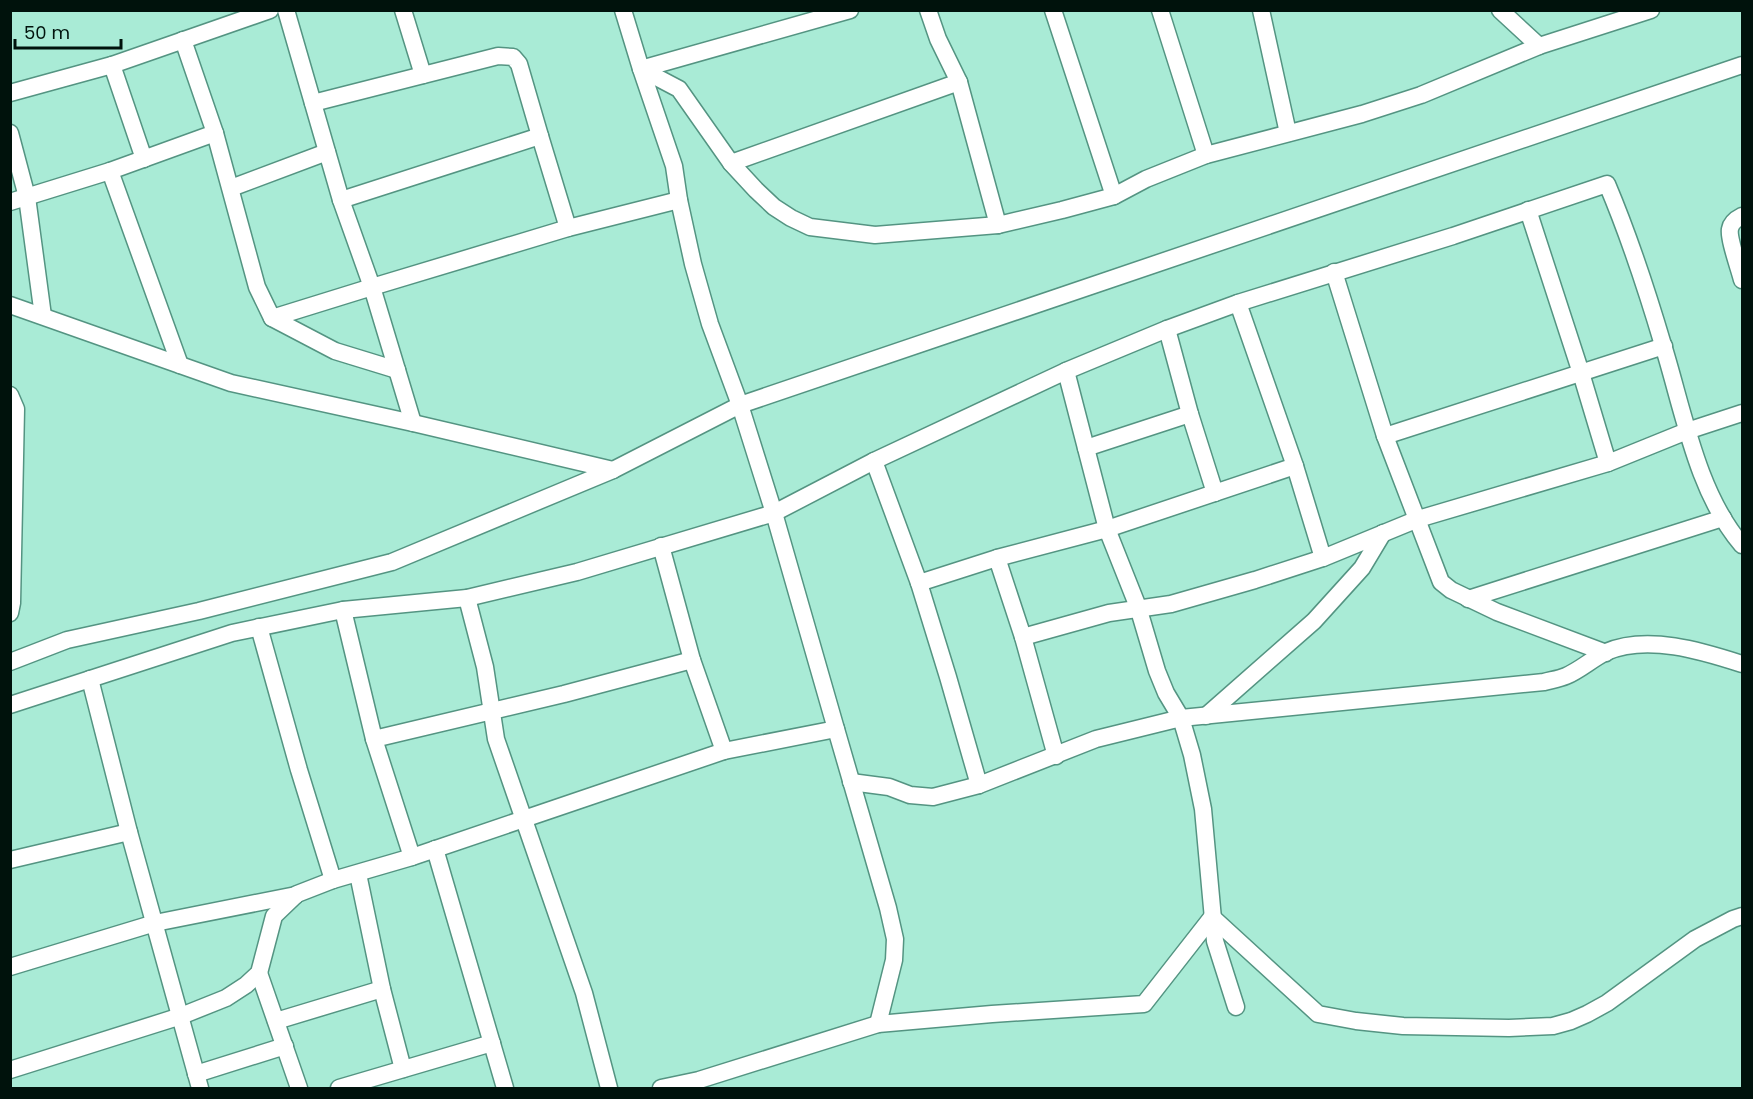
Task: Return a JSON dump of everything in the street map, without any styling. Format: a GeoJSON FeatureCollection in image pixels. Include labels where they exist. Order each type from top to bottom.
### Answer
{"type":"FeatureCollection","features":[{"type":"Feature","properties":{"kind":"street"},"geometry":{"type":"LineString","coordinates":[[10,93],[112,65],[270,10]]}},
{"type":"Feature","properties":{"kind":"street"},"geometry":{"type":"LineString","coordinates":[[286,10],[341,200],[372,287],[414,423]]}},
{"type":"Feature","properties":{"kind":"street"},"geometry":{"type":"LineString","coordinates":[[403,10],[423,75]]}},
{"type":"Feature","properties":{"kind":"street"},"geometry":{"type":"LineString","coordinates":[[622,10],[674,166],[693,264],[710,324],[740,405],[774,513],[888,908],[895,939],[894,960],[878,1024]]}},
{"type":"Feature","properties":{"kind":"street"},"geometry":{"type":"LineString","coordinates":[[641,69],[829,14],[850,10]]}},
{"type":"Feature","properties":{"kind":"street"},"geometry":{"type":"LineString","coordinates":[[928,10],[938,39],[959,82],[998,225]]}},
{"type":"Feature","properties":{"kind":"street"},"geometry":{"type":"LineString","coordinates":[[1053,10],[1114,195]]}},
{"type":"Feature","properties":{"kind":"street"},"geometry":{"type":"LineString","coordinates":[[1160,10],[1206,155]]}},
{"type":"Feature","properties":{"kind":"street"},"geometry":{"type":"LineString","coordinates":[[1261,10],[1288,133]]}},
{"type":"Feature","properties":{"kind":"street"},"geometry":{"type":"LineString","coordinates":[[1500,10],[1539,46]]}},
{"type":"Feature","properties":{"kind":"street"},"geometry":{"type":"LineString","coordinates":[[641,69],[680,88],[731,163],[774,207],[810,227],[875,236],[998,225],[1114,195],[1146,179],[1206,155],[1362,114],[1421,95],[1539,46],[1651,10]]}},
{"type":"Feature","properties":{"kind":"street"},"geometry":{"type":"LineString","coordinates":[[183,40],[215,133],[257,287],[272,318],[335,351],[397,370]]}},
{"type":"Feature","properties":{"kind":"street"},"geometry":{"type":"LineString","coordinates":[[313,103],[498,56],[513,57],[519,64],[568,228]]}},
{"type":"Feature","properties":{"kind":"street"},"geometry":{"type":"LineString","coordinates":[[112,65],[144,159]]}},
{"type":"Feature","properties":{"kind":"street"},"geometry":{"type":"LineString","coordinates":[[10,662],[67,640],[199,611],[392,562],[613,470],[740,405],[1743,65]]}},
{"type":"Feature","properties":{"kind":"street"},"geometry":{"type":"LineString","coordinates":[[731,163],[959,82]]}},
{"type":"Feature","properties":{"kind":"street"},"geometry":{"type":"LineString","coordinates":[[10,133],[27,197],[43,316]]}},
{"type":"Feature","properties":{"kind":"street"},"geometry":{"type":"LineString","coordinates":[[10,202],[110,171],[215,133]]}},
{"type":"Feature","properties":{"kind":"street"},"geometry":{"type":"LineString","coordinates":[[341,200],[540,136]]}},
{"type":"Feature","properties":{"kind":"street"},"geometry":{"type":"LineString","coordinates":[[231,188],[327,152]]}},
{"type":"Feature","properties":{"kind":"street"},"geometry":{"type":"LineString","coordinates":[[110,171],[180,365]]}},
{"type":"Feature","properties":{"kind":"street"},"geometry":{"type":"LineString","coordinates":[[10,705],[232,633],[343,610],[467,598],[577,572],[774,513],[874,461],[1065,371],[1167,328],[1607,184],[1621,217],[1664,346],[1687,431],[1713,498],[1743,545]]}},
{"type":"Feature","properties":{"kind":"street"},"geometry":{"type":"LineString","coordinates":[[272,318],[568,228],[679,200]]}},
{"type":"Feature","properties":{"kind":"street"},"geometry":{"type":"LineString","coordinates":[[1528,210],[1608,463]]}},
{"type":"Feature","properties":{"kind":"street"},"geometry":{"type":"LineString","coordinates":[[1743,216],[1737,218],[1733,223],[1729,234],[1743,280]]}},
{"type":"Feature","properties":{"kind":"street"},"geometry":{"type":"LineString","coordinates":[[1334,272],[1385,436],[1441,582],[1451,590],[1497,612],[1606,652]]}},
{"type":"Feature","properties":{"kind":"street"},"geometry":{"type":"LineString","coordinates":[[1238,303],[1295,466],[1323,558]]}},
{"type":"Feature","properties":{"kind":"street"},"geometry":{"type":"LineString","coordinates":[[10,304],[231,383],[613,470]]}},
{"type":"Feature","properties":{"kind":"street"},"geometry":{"type":"LineString","coordinates":[[1167,328],[1190,414],[1215,493]]}},
{"type":"Feature","properties":{"kind":"street"},"geometry":{"type":"LineString","coordinates":[[1385,436],[1664,346]]}},
{"type":"Feature","properties":{"kind":"street"},"geometry":{"type":"LineString","coordinates":[[1065,371],[1107,529],[1138,608],[1157,671],[1166,693],[1181,718],[1192,755],[1201,799],[1215,941],[1236,1007]]}},
{"type":"Feature","properties":{"kind":"street"},"geometry":{"type":"LineString","coordinates":[[10,395],[16,409],[10,613]]}},
{"type":"Feature","properties":{"kind":"street"},"geometry":{"type":"LineString","coordinates":[[1023,637],[1110,613],[1186,600],[1323,558],[1418,519],[1608,463],[1687,431],[1743,413]]}},
{"type":"Feature","properties":{"kind":"street"},"geometry":{"type":"LineString","coordinates":[[1086,448],[1190,414]]}},
{"type":"Feature","properties":{"kind":"street"},"geometry":{"type":"LineString","coordinates":[[874,461],[918,583],[979,785]]}},
{"type":"Feature","properties":{"kind":"street"},"geometry":{"type":"LineString","coordinates":[[918,583],[997,558],[1107,529],[1295,466]]}},
{"type":"Feature","properties":{"kind":"street"},"geometry":{"type":"LineString","coordinates":[[1468,598],[1724,518]]}},
{"type":"Feature","properties":{"kind":"street"},"geometry":{"type":"LineString","coordinates":[[1206,716],[1314,621],[1362,568],[1383,533]]}},
{"type":"Feature","properties":{"kind":"street"},"geometry":{"type":"LineString","coordinates":[[661,546],[692,660],[724,751]]}},
{"type":"Feature","properties":{"kind":"street"},"geometry":{"type":"LineString","coordinates":[[997,558],[1023,637],[1056,756]]}},
{"type":"Feature","properties":{"kind":"street"},"geometry":{"type":"LineString","coordinates":[[467,598],[485,667],[491,711],[501,755],[584,993],[609,1089]]}},
{"type":"Feature","properties":{"kind":"street"},"geometry":{"type":"LineString","coordinates":[[343,610],[375,739],[412,857]]}},
{"type":"Feature","properties":{"kind":"street"},"geometry":{"type":"LineString","coordinates":[[259,627],[295,759],[333,880]]}},
{"type":"Feature","properties":{"kind":"street"},"geometry":{"type":"LineString","coordinates":[[851,782],[889,787],[910,795],[933,797],[979,785],[1096,739],[1181,718],[1544,682],[1567,676],[1606,652],[1624,646],[1678,646],[1743,664]]}},
{"type":"Feature","properties":{"kind":"street"},"geometry":{"type":"LineString","coordinates":[[375,739],[692,660]]}},
{"type":"Feature","properties":{"kind":"street"},"geometry":{"type":"LineString","coordinates":[[90,679],[129,832],[198,1081],[285,1046]]}},
{"type":"Feature","properties":{"kind":"street"},"geometry":{"type":"LineString","coordinates":[[10,967],[155,923],[297,894],[333,880],[412,857],[724,751],[836,729]]}},
{"type":"Feature","properties":{"kind":"street"},"geometry":{"type":"LineString","coordinates":[[10,860],[129,832]]}},
{"type":"Feature","properties":{"kind":"street"},"geometry":{"type":"LineString","coordinates":[[435,849],[505,1089]]}},
{"type":"Feature","properties":{"kind":"street"},"geometry":{"type":"LineString","coordinates":[[358,874],[382,989],[403,1070]]}},
{"type":"Feature","properties":{"kind":"street"},"geometry":{"type":"LineString","coordinates":[[10,1070],[181,1016],[226,998],[259,973],[274,916],[297,894]]}},
{"type":"Feature","properties":{"kind":"street"},"geometry":{"type":"LineString","coordinates":[[1212,917],[1318,1014],[1403,1026],[1509,1028],[1553,1026],[1587,1014],[1607,1003],[1695,939],[1743,916]]}},
{"type":"Feature","properties":{"kind":"street"},"geometry":{"type":"LineString","coordinates":[[661,1089],[699,1080],[878,1024],[1144,1004],[1212,917]]}},
{"type":"Feature","properties":{"kind":"street"},"geometry":{"type":"LineString","coordinates":[[259,973],[299,1089]]}},
{"type":"Feature","properties":{"kind":"street"},"geometry":{"type":"LineString","coordinates":[[276,1021],[382,989]]}},
{"type":"Feature","properties":{"kind":"street"},"geometry":{"type":"LineString","coordinates":[[339,1089],[492,1043]]}}]}
